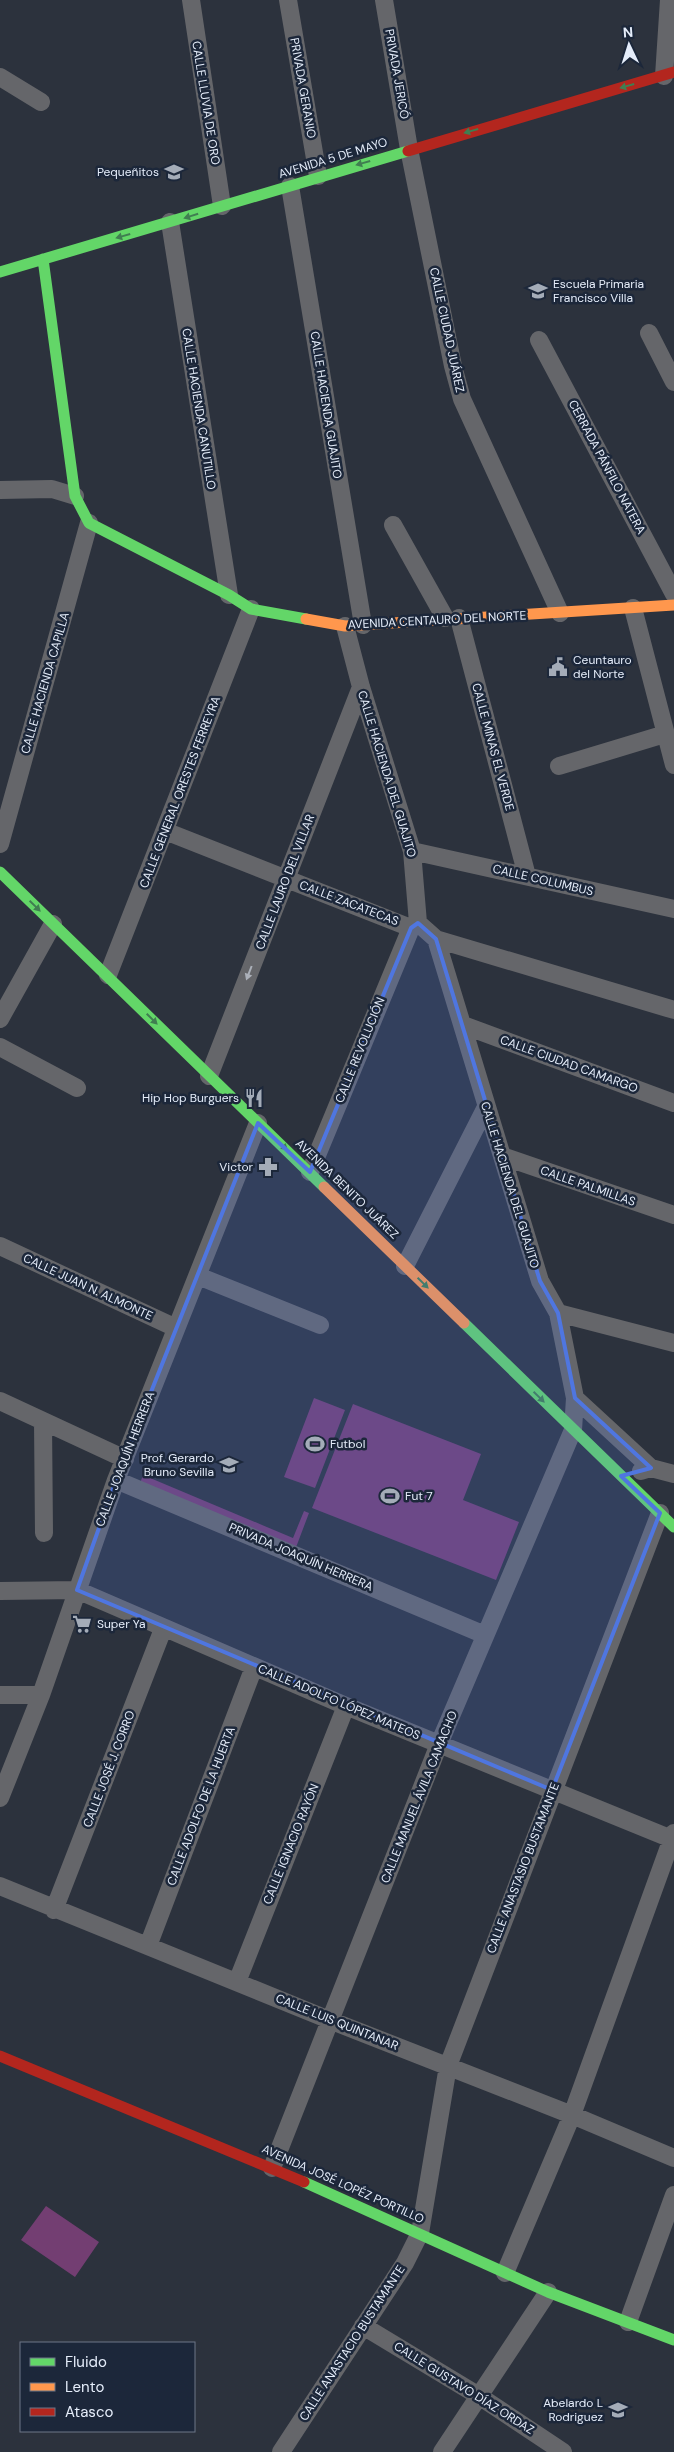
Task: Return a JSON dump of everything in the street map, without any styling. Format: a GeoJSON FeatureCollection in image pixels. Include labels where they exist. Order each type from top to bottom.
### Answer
{"type":"FeatureCollection","features":[{"type":"Feature","properties":{"kind":"street","name":"CALLE LLUVIA DE ORO"},"geometry":{"type":"LineString","coordinates":[[191,0],[222,206]]}},
{"type":"Feature","properties":{"kind":"street","name":"PRIVADA GERANIO"},"geometry":{"type":"LineString","coordinates":[[288,0],[318,176]]}},
{"type":"Feature","properties":{"kind":"street","name":"PRIVADA JERICÓ"},"geometry":{"type":"LineString","coordinates":[[384,0],[410,149]]}},
{"type":"Feature","properties":{"kind":"street"},"geometry":{"type":"LineString","coordinates":[[668,0],[669,74]]}},
{"type":"Feature","properties":{"kind":"street","name":"AVENIDA 5 DE MAYO"},"geometry":{"type":"LineString","coordinates":[[0,272],[318,176],[669,74]]}},
{"type":"Feature","properties":{"kind":"street"},"geometry":{"type":"LineString","coordinates":[[0,77],[41,102]]}},
{"type":"Feature","properties":{"kind":"street","name":"CALLE CIUDAD JUÁREZ"},"geometry":{"type":"LineString","coordinates":[[410,149],[453,366],[462,399],[560,613]]}},
{"type":"Feature","properties":{"kind":"street","name":"CALLE HACIENDA GUAJITO"},"geometry":{"type":"LineString","coordinates":[[290,186],[363,625]]}},
{"type":"Feature","properties":{"kind":"street","name":"CALLE HACIENDA CANUTILLO"},"geometry":{"type":"LineString","coordinates":[[170,222],[229,595]]}},
{"type":"Feature","properties":{"kind":"street"},"geometry":{"type":"LineString","coordinates":[[43,259],[74,496],[89,523]]}},
{"type":"Feature","properties":{"kind":"street"},"geometry":{"type":"LineString","coordinates":[[649,333],[674,382]]}},
{"type":"Feature","properties":{"kind":"street","name":"CERRADA PÁNFILO NATERA"},"geometry":{"type":"LineString","coordinates":[[539,340],[674,594]]}},
{"type":"Feature","properties":{"kind":"street"},"geometry":{"type":"LineString","coordinates":[[1,495],[52,489],[74,496]]}},
{"type":"Feature","properties":{"kind":"street","name":"AVENIDA CENTAURO DEL NORTE"},"geometry":{"type":"LineString","coordinates":[[89,523],[229,595],[251,610],[345,626],[674,605]]}},
{"type":"Feature","properties":{"kind":"street","name":"CALLE HACIENDA CAPILLA"},"geometry":{"type":"LineString","coordinates":[[0,844],[89,523]]}},
{"type":"Feature","properties":{"kind":"street","name":"CALLE MINAS EL VERDE"},"geometry":{"type":"LineString","coordinates":[[393,525],[452,618],[527,876]]}},
{"type":"Feature","properties":{"kind":"street"},"geometry":{"type":"LineString","coordinates":[[633,608],[674,765]]}},
{"type":"Feature","properties":{"kind":"street","name":"CALLE GENERAL ORESTES FERREYRA"},"geometry":{"type":"LineString","coordinates":[[108,975],[251,610]]}},
{"type":"Feature","properties":{"kind":"street","name":"CALLE HACIENDA DEL GUAJITO"},"geometry":{"type":"LineString","coordinates":[[345,626],[361,687],[412,851],[414,925]]}},
{"type":"Feature","properties":{"kind":"street","name":"CALLE LAURO DEL VILLAR"},"geometry":{"type":"LineString","coordinates":[[208,1076],[361,687]]}},
{"type":"Feature","properties":{"kind":"street"},"geometry":{"type":"LineString","coordinates":[[559,766],[665,734]]}},
{"type":"Feature","properties":{"kind":"street","name":"CALLE ZACATECAS"},"geometry":{"type":"LineString","coordinates":[[165,831],[286,879],[414,925],[436,939],[674,1010]]}},
{"type":"Feature","properties":{"kind":"street","name":"CALLE COLUMBUS"},"geometry":{"type":"LineString","coordinates":[[412,851],[674,909]]}},
{"type":"Feature","properties":{"kind":"street","name":"AVENIDA BENITO JUÁREZ"},"geometry":{"type":"LineString","coordinates":[[0,872],[108,975],[208,1076],[310,1172],[573,1430],[674,1526]]}},
{"type":"Feature","properties":{"kind":"street"},"geometry":{"type":"LineString","coordinates":[[0,1019],[53,924]]}},
{"type":"Feature","properties":{"kind":"street","name":"CALLE REVOLUCIÓN"},"geometry":{"type":"LineString","coordinates":[[310,1172],[414,925]]}},
{"type":"Feature","properties":{"kind":"street","name":"CALLE HACIENDA DEL GUAJITO"},"geometry":{"type":"LineString","coordinates":[[436,939],[540,1281],[558,1313],[574,1398],[573,1430]]}},
{"type":"Feature","properties":{"kind":"street","name":"CALLE CIUDAD CAMARGO"},"geometry":{"type":"LineString","coordinates":[[463,1025],[674,1103]]}},
{"type":"Feature","properties":{"kind":"street"},"geometry":{"type":"LineString","coordinates":[[0,1047],[77,1088]]}},
{"type":"Feature","properties":{"kind":"street"},"geometry":{"type":"LineString","coordinates":[[406,1266],[486,1107]]}},
{"type":"Feature","properties":{"kind":"street","name":"CALLE JOAQUÍN HERRERA"},"geometry":{"type":"LineString","coordinates":[[0,1798],[40,1695],[116,1480],[258,1123]]}},
{"type":"Feature","properties":{"kind":"street","name":"CALLE PALMILLAS"},"geometry":{"type":"LineString","coordinates":[[502,1156],[674,1215]]}},
{"type":"Feature","properties":{"kind":"street","name":"CALLE JUAN N. ALMONTE"},"geometry":{"type":"LineString","coordinates":[[0,1246],[176,1328]]}},
{"type":"Feature","properties":{"kind":"street"},"geometry":{"type":"LineString","coordinates":[[198,1276],[320,1325]]}},
{"type":"Feature","properties":{"kind":"street"},"geometry":{"type":"LineString","coordinates":[[558,1313],[674,1343]]}},
{"type":"Feature","properties":{"kind":"street"},"geometry":{"type":"LineString","coordinates":[[574,1398],[651,1468],[674,1474]]}},
{"type":"Feature","properties":{"kind":"street"},"geometry":{"type":"LineString","coordinates":[[0,1401],[125,1459]]}},
{"type":"Feature","properties":{"kind":"street"},"geometry":{"type":"LineString","coordinates":[[44,1421],[44,1533]]}},
{"type":"Feature","properties":{"kind":"street","name":"CALLE MANUEL ÁVILA CAMACHO"},"geometry":{"type":"LineString","coordinates":[[272,2168],[332,2021],[439,1744],[573,1430]]}},
{"type":"Feature","properties":{"kind":"street"},"geometry":{"type":"LineString","coordinates":[[621,1476],[651,1468]]}},
{"type":"Feature","properties":{"kind":"street","name":"PRIVADA JOAQUÍN HERRERA"},"geometry":{"type":"LineString","coordinates":[[116,1480],[486,1635]]}},
{"type":"Feature","properties":{"kind":"street","name":"CALLE ANASTASIO BUSTAMANTE"},"geometry":{"type":"LineString","coordinates":[[420,2233],[448,2066],[552,1790],[660,1514]]}},
{"type":"Feature","properties":{"kind":"street","name":"CALLE ADOLFO LÓPEZ MATEOS"},"geometry":{"type":"LineString","coordinates":[[0,1591],[77,1590],[163,1629],[346,1706],[673,1838]]}},
{"type":"Feature","properties":{"kind":"street","name":"CALLE JOSÉ J. CORRO"},"geometry":{"type":"LineString","coordinates":[[54,1910],[163,1629]]}},
{"type":"Feature","properties":{"kind":"street","name":"CALLE ADOLFO DE LA HUERTA"},"geometry":{"type":"LineString","coordinates":[[148,1946],[254,1666]]}},
{"type":"Feature","properties":{"kind":"street"},"geometry":{"type":"LineString","coordinates":[[0,1695],[40,1695]]}},
{"type":"Feature","properties":{"kind":"street","name":"CALLE IGNACIO RAYÓN"},"geometry":{"type":"LineString","coordinates":[[237,1982],[346,1706]]}},
{"type":"Feature","properties":{"kind":"street"},"geometry":{"type":"LineString","coordinates":[[505,2273],[572,2115],[673,1838]]}},
{"type":"Feature","properties":{"kind":"street","name":"CALLE LUIS QUINTANAR"},"geometry":{"type":"LineString","coordinates":[[0,1886],[54,1910],[572,2115],[674,2158]]}},
{"type":"Feature","properties":{"kind":"street","name":"AVENIDA JOSÉ LOPÉZ PORTILLO"},"geometry":{"type":"LineString","coordinates":[[0,2056],[272,2168],[548,2292],[674,2340]]}},
{"type":"Feature","properties":{"kind":"street"},"geometry":{"type":"LineString","coordinates":[[628,2322],[674,2195]]}},
{"type":"Feature","properties":{"kind":"street","name":"CALLE ANASTACIO BUSTAMANTE"},"geometry":{"type":"LineString","coordinates":[[281,2452],[405,2263],[420,2233]]}},
{"type":"Feature","properties":{"kind":"street"},"geometry":{"type":"LineString","coordinates":[[442,2452],[548,2292]]}},
{"type":"Feature","properties":{"kind":"street","name":"CALLE GUSTAVO DÍAZ ORDAZ"},"geometry":{"type":"LineString","coordinates":[[363,2326],[480,2396],[563,2452]]}},
{"type":"Feature","properties":{"kind":"highlighted area"},"geometry":{"type":"Polygon","coordinates":[[[418,923],[436,939],[540,1281],[558,1313],[575,1398],[651,1468],[621,1476],[660,1513],[552,1790],[77,1590],[116,1480],[258,1123],[310,1172],[411,928],[418,923]]]}},
{"type":"Feature","properties":{"kind":"shaded area","name":"Futbol"},"geometry":{"type":"Polygon","coordinates":[[[314,1398],[345,1410],[315,1488],[284,1477],[314,1398]]]}},
{"type":"Feature","properties":{"kind":"shaded area","name":"Fut 7"},"geometry":{"type":"Polygon","coordinates":[[[353,1404],[481,1454],[463,1500],[519,1522],[496,1580],[312,1508],[353,1404]]]}},
{"type":"Feature","properties":{"kind":"shaded area"},"geometry":{"type":"Polygon","coordinates":[[[143,1475],[293,1538],[304,1511],[309,1513],[295,1550],[139,1486],[143,1475]]]}},
{"type":"Feature","properties":{"kind":"shaded area"},"geometry":{"type":"Polygon","coordinates":[[[46,2206],[99,2242],[75,2277],[21,2240],[46,2206]]]}},
{"type":"Feature","properties":{"kind":"traffic: fast"},"geometry":{"type":"LineString","coordinates":[[0,272],[408,151]]}},
{"type":"Feature","properties":{"kind":"traffic: fast"},"geometry":{"type":"LineString","coordinates":[[43,259],[75,496],[89,523],[229,595],[251,609],[306,619]]}},
{"type":"Feature","properties":{"kind":"traffic: fast"},"geometry":{"type":"LineString","coordinates":[[0,872],[324,1187]]}},
{"type":"Feature","properties":{"kind":"traffic: fast"},"geometry":{"type":"LineString","coordinates":[[464,1323],[674,1527]]}},
{"type":"Feature","properties":{"kind":"traffic: fast"},"geometry":{"type":"LineString","coordinates":[[304,2182],[548,2292],[674,2340]]}},
{"type":"Feature","properties":{"kind":"traffic: slow"},"geometry":{"type":"LineString","coordinates":[[306,619],[345,626],[674,605]]}},
{"type":"Feature","properties":{"kind":"traffic: slow"},"geometry":{"type":"LineString","coordinates":[[324,1187],[464,1323]]}},
{"type":"Feature","properties":{"kind":"traffic: jam"},"geometry":{"type":"LineString","coordinates":[[408,151],[674,72]]}},
{"type":"Feature","properties":{"kind":"traffic: jam"},"geometry":{"type":"LineString","coordinates":[[0,2056],[304,2182]]}},
{"type":"Feature","properties":{"kind":"place","name":"Pequeñitos"},"geometry":{"type":"Point","coordinates":[174,172]}},
{"type":"Feature","properties":{"kind":"place","name":"Escuela Primaria Francisco Villa"},"geometry":{"type":"Point","coordinates":[538,291]}},
{"type":"Feature","properties":{"kind":"place","name":"Ceuntauro del Norte"},"geometry":{"type":"Point","coordinates":[558,667]}},
{"type":"Feature","properties":{"kind":"place","name":"Hip Hop Burguers"},"geometry":{"type":"Point","coordinates":[254,1098]}},
{"type":"Feature","properties":{"kind":"place","name":"Victor"},"geometry":{"type":"Point","coordinates":[268,1167]}},
{"type":"Feature","properties":{"kind":"place","name":"Futbol"},"geometry":{"type":"Point","coordinates":[315,1444]}},
{"type":"Feature","properties":{"kind":"place","name":"Prof. Gerardo Bruno Sevilla"},"geometry":{"type":"Point","coordinates":[229,1465]}},
{"type":"Feature","properties":{"kind":"place","name":"Fut 7"},"geometry":{"type":"Point","coordinates":[390,1496]}},
{"type":"Feature","properties":{"kind":"place","name":"Super Ya"},"geometry":{"type":"Point","coordinates":[82,1624]}},
{"type":"Feature","properties":{"kind":"place","name":"Abelardo L Rodriguez"},"geometry":{"type":"Point","coordinates":[618,2410]}}]}
